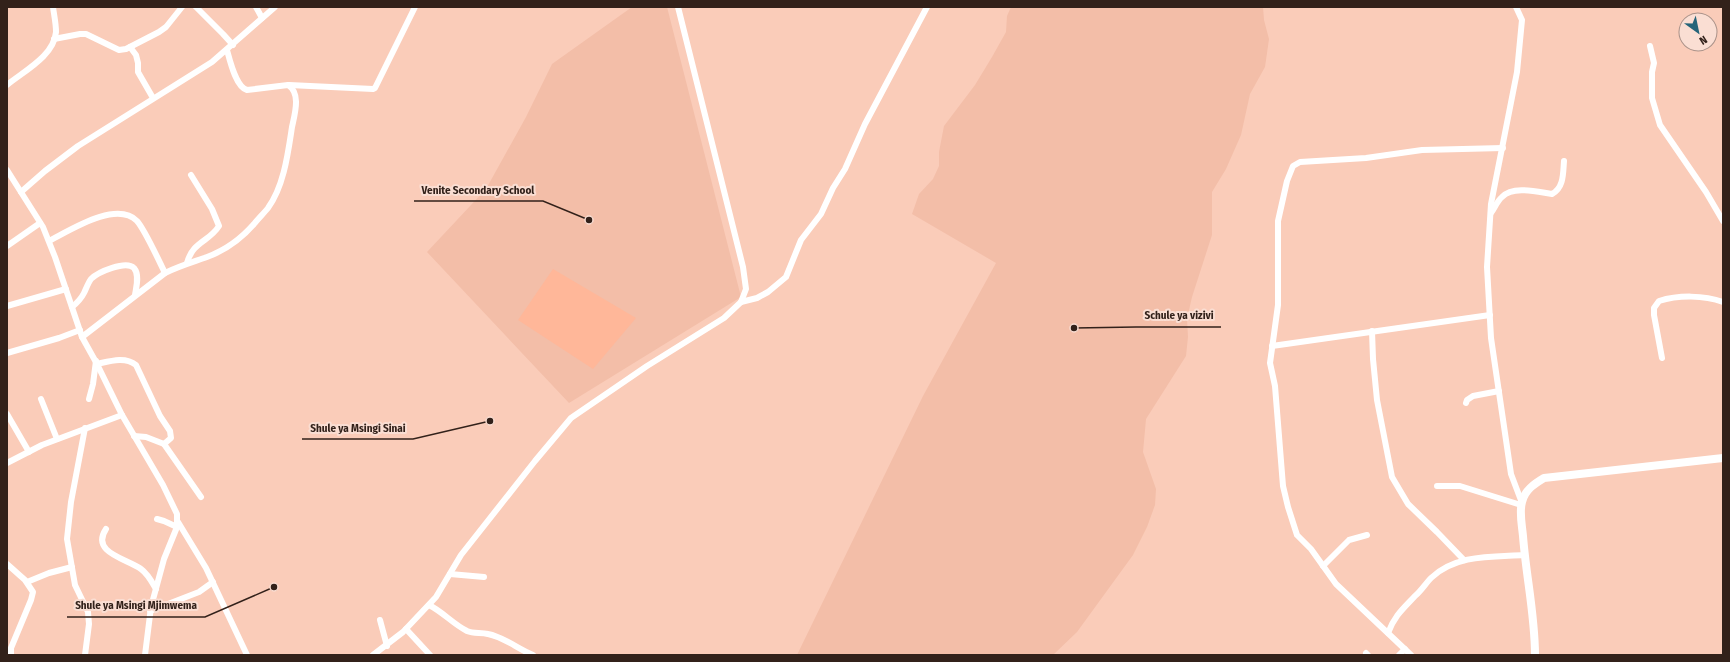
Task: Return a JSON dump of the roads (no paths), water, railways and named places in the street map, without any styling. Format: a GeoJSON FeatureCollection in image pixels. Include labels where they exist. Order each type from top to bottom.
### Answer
{"type":"FeatureCollection","features":[{"type":"Feature","properties":{"kind":"street"},"geometry":{"type":"LineString","coordinates":[[7,85],[42,57],[48,50],[56,32],[53,7]]}},
{"type":"Feature","properties":{"kind":"street"},"geometry":{"type":"LineString","coordinates":[[54,39],[86,34],[119,50],[130,47],[166,27],[182,7]]}},
{"type":"Feature","properties":{"kind":"street"},"geometry":{"type":"LineString","coordinates":[[196,7],[233,45]]}},
{"type":"Feature","properties":{"kind":"street"},"geometry":{"type":"LineString","coordinates":[[256,7],[262,18]]}},
{"type":"Feature","properties":{"kind":"street"},"geometry":{"type":"LineString","coordinates":[[21,192],[44,171],[78,146],[212,62],[233,45],[274,7]]}},
{"type":"Feature","properties":{"kind":"street"},"geometry":{"type":"LineString","coordinates":[[227,50],[239,84],[243,89],[247,90],[288,85],[373,89],[375,88],[415,7]]}},
{"type":"Feature","properties":{"kind":"street"},"geometry":{"type":"LineString","coordinates":[[373,655],[387,646],[406,629],[436,597],[461,555],[571,418],[647,366],[724,318],[741,302],[746,289],[743,267],[678,7]]}},
{"type":"Feature","properties":{"kind":"street"},"geometry":{"type":"LineString","coordinates":[[741,302],[757,298],[768,292],[786,277],[801,240],[821,214],[833,188],[845,169],[865,124],[927,7]]}},
{"type":"Feature","properties":{"kind":"street"},"geometry":{"type":"LineString","coordinates":[[1516,7],[1522,20],[1517,72],[1491,204],[1487,267],[1491,338],[1511,474],[1521,504],[1524,555],[1532,605],[1535,655]]}},
{"type":"Feature","properties":{"kind":"street"},"geometry":{"type":"LineString","coordinates":[[1650,46],[1654,63],[1652,72],[1652,98],[1660,125],[1706,192],[1723,221]]}},
{"type":"Feature","properties":{"kind":"street"},"geometry":{"type":"LineString","coordinates":[[130,47],[136,55],[138,72],[153,98]]}},
{"type":"Feature","properties":{"kind":"street"},"geometry":{"type":"LineString","coordinates":[[82,337],[165,273],[187,263],[207,257],[242,238],[268,207],[274,197],[287,157],[296,105],[295,92],[293,88],[288,85]]}},
{"type":"Feature","properties":{"kind":"street"},"geometry":{"type":"LineString","coordinates":[[1411,655],[1336,584],[1311,549],[1298,535],[1288,507],[1283,486],[1275,386],[1270,363],[1278,305],[1278,222],[1287,181],[1293,166],[1300,162],[1366,158],[1422,150],[1503,148]]}},
{"type":"Feature","properties":{"kind":"street"},"geometry":{"type":"LineString","coordinates":[[1490,214],[1502,196],[1508,193],[1517,190],[1552,194],[1556,192],[1561,184],[1564,161]]}},
{"type":"Feature","properties":{"kind":"street"},"geometry":{"type":"LineString","coordinates":[[8,172],[40,223],[49,241],[82,337],[97,363],[122,415],[156,473],[177,514],[177,524],[164,559],[150,611],[145,655]]}},
{"type":"Feature","properties":{"kind":"street"},"geometry":{"type":"LineString","coordinates":[[187,263],[189,256],[195,247],[216,231],[219,226],[212,209],[191,175]]}},
{"type":"Feature","properties":{"kind":"street"},"geometry":{"type":"LineString","coordinates":[[49,241],[91,220],[109,216],[126,215],[131,217],[140,226],[165,273]]}},
{"type":"Feature","properties":{"kind":"street"},"geometry":{"type":"LineString","coordinates":[[7,246],[40,223]]}},
{"type":"Feature","properties":{"kind":"street"},"geometry":{"type":"LineString","coordinates":[[72,307],[79,300],[92,279],[102,272],[120,266],[129,266],[134,268],[137,274],[135,295]]}},
{"type":"Feature","properties":{"kind":"street"},"geometry":{"type":"LineString","coordinates":[[7,306],[66,289]]}},
{"type":"Feature","properties":{"kind":"street"},"geometry":{"type":"LineString","coordinates":[[1662,358],[1654,315],[1654,308],[1659,301],[1688,297],[1712,298],[1723,302]]}},
{"type":"Feature","properties":{"kind":"street"},"geometry":{"type":"LineString","coordinates":[[1272,346],[1490,315]]}},
{"type":"Feature","properties":{"kind":"street"},"geometry":{"type":"LineString","coordinates":[[7,353],[60,338],[80,330]]}},
{"type":"Feature","properties":{"kind":"street"},"geometry":{"type":"LineString","coordinates":[[1372,332],[1377,400],[1392,477],[1408,504],[1464,560]]}},
{"type":"Feature","properties":{"kind":"street"},"geometry":{"type":"LineString","coordinates":[[97,363],[117,360],[132,361],[136,365],[160,416],[170,431],[172,438],[164,444]]}},
{"type":"Feature","properties":{"kind":"street"},"geometry":{"type":"LineString","coordinates":[[89,399],[97,363]]}},
{"type":"Feature","properties":{"kind":"street"},"geometry":{"type":"LineString","coordinates":[[1466,403],[1467,400],[1473,396],[1499,391]]}},
{"type":"Feature","properties":{"kind":"street"},"geometry":{"type":"LineString","coordinates":[[41,399],[57,439]]}},
{"type":"Feature","properties":{"kind":"street"},"geometry":{"type":"LineString","coordinates":[[7,414],[29,452]]}},
{"type":"Feature","properties":{"kind":"street"},"geometry":{"type":"LineString","coordinates":[[7,463],[57,439],[122,415]]}},
{"type":"Feature","properties":{"kind":"street"},"geometry":{"type":"LineString","coordinates":[[85,428],[71,502],[67,538],[75,585],[88,612],[89,624],[85,655]]}},
{"type":"Feature","properties":{"kind":"street"},"geometry":{"type":"LineString","coordinates":[[134,436],[146,437],[164,444],[201,497]]}},
{"type":"Feature","properties":{"kind":"street"},"geometry":{"type":"LineString","coordinates":[[1521,504],[1525,494],[1532,486],[1544,478],[1723,458]]}},
{"type":"Feature","properties":{"kind":"street"},"geometry":{"type":"LineString","coordinates":[[1437,486],[1460,486],[1521,504]]}},
{"type":"Feature","properties":{"kind":"street"},"geometry":{"type":"LineString","coordinates":[[157,520],[177,524],[206,568],[247,655]]}},
{"type":"Feature","properties":{"kind":"street"},"geometry":{"type":"LineString","coordinates":[[106,529],[102,536],[102,543],[104,547],[114,556],[141,568],[147,574],[156,589]]}},
{"type":"Feature","properties":{"kind":"street"},"geometry":{"type":"LineString","coordinates":[[1323,566],[1349,540],[1367,535]]}},
{"type":"Feature","properties":{"kind":"street"},"geometry":{"type":"LineString","coordinates":[[1388,633],[1398,613],[1424,588],[1431,578],[1444,568],[1464,560],[1524,555]]}},
{"type":"Feature","properties":{"kind":"street"},"geometry":{"type":"LineString","coordinates":[[8,568],[27,582],[33,592],[11,648],[11,655]]}},
{"type":"Feature","properties":{"kind":"street"},"geometry":{"type":"LineString","coordinates":[[27,582],[49,573],[72,568]]}},
{"type":"Feature","properties":{"kind":"street"},"geometry":{"type":"LineString","coordinates":[[450,574],[484,577]]}},
{"type":"Feature","properties":{"kind":"street"},"geometry":{"type":"LineString","coordinates":[[150,611],[199,592],[213,582]]}},
{"type":"Feature","properties":{"kind":"street"},"geometry":{"type":"LineString","coordinates":[[429,605],[438,609],[457,625],[468,631],[479,634],[488,634],[533,655]]}},
{"type":"Feature","properties":{"kind":"street"},"geometry":{"type":"LineString","coordinates":[[380,620],[387,646]]}},
{"type":"Feature","properties":{"kind":"street"},"geometry":{"type":"LineString","coordinates":[[406,629],[430,655]]}},
{"type":"Feature","properties":{"kind":"street"},"geometry":{"type":"LineString","coordinates":[[1399,655],[1405,649]]}},
{"type":"Feature","properties":{"kind":"place","name":"Venite Secondary School"},"geometry":{"type":"Point","coordinates":[589,220]}},
{"type":"Feature","properties":{"kind":"place","name":"Schule ya vizivi"},"geometry":{"type":"Point","coordinates":[1074,328]}},
{"type":"Feature","properties":{"kind":"place","name":"Shule ya Msingi Sinai"},"geometry":{"type":"Point","coordinates":[490,421]}},
{"type":"Feature","properties":{"kind":"place","name":"Shule ya Msingi Mjimwema"},"geometry":{"type":"Point","coordinates":[274,587]}}]}
